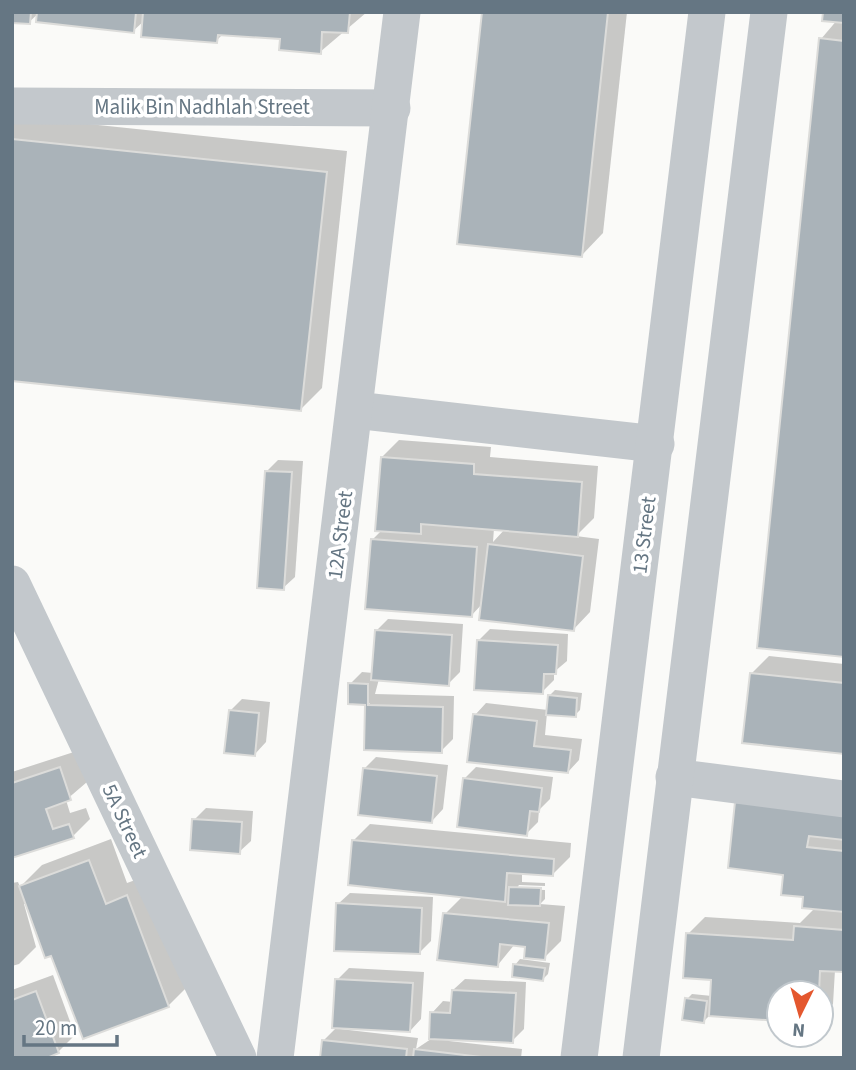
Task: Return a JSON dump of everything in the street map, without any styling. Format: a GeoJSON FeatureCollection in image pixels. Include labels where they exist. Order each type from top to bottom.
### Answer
{"type":"FeatureCollection","features":[{"type":"Feature","properties":{"kind":"street","name":"12A Street"},"geometry":{"type":"LineString","coordinates":[[275,1058],[402,12]]}},
{"type":"Feature","properties":{"kind":"street","name":"13 Street"},"geometry":{"type":"LineString","coordinates":[[579,1058],[707,12]]}},
{"type":"Feature","properties":{"kind":"street"},"geometry":{"type":"LineString","coordinates":[[641,1058],[769,12]]}},
{"type":"Feature","properties":{"kind":"street","name":"Malik Bin Nadhlah Street"},"geometry":{"type":"LineString","coordinates":[[12,106],[392,108]]}},
{"type":"Feature","properties":{"kind":"street"},"geometry":{"type":"LineString","coordinates":[[355,410],[656,444]]}},
{"type":"Feature","properties":{"kind":"street","name":"5A Street"},"geometry":{"type":"LineString","coordinates":[[12,584],[238,1058]]}},
{"type":"Feature","properties":{"kind":"street"},"geometry":{"type":"LineString","coordinates":[[674,778],[844,799]]}},
{"type":"Feature","properties":{"kind":"building"},"geometry":{"type":"Polygon","coordinates":[[[12,12],[31,12],[30,24],[12,23],[12,12]]]}},
{"type":"Feature","properties":{"kind":"building"},"geometry":{"type":"Polygon","coordinates":[[[37,12],[136,12],[134,33],[36,22],[37,12]]]}},
{"type":"Feature","properties":{"kind":"building"},"geometry":{"type":"Polygon","coordinates":[[[143,12],[350,12],[348,33],[322,32],[321,54],[279,50],[280,39],[218,35],[217,43],[141,37],[143,12]]]}},
{"type":"Feature","properties":{"kind":"building"},"geometry":{"type":"Polygon","coordinates":[[[482,12],[608,12],[582,257],[457,244],[482,12]]]}},
{"type":"Feature","properties":{"kind":"building"},"geometry":{"type":"Polygon","coordinates":[[[823,12],[844,12],[844,23],[822,21],[823,12]]]}},
{"type":"Feature","properties":{"kind":"building"},"geometry":{"type":"Polygon","coordinates":[[[819,38],[844,41],[844,657],[757,648],[819,38]]]}},
{"type":"Feature","properties":{"kind":"building"},"geometry":{"type":"Polygon","coordinates":[[[12,139],[327,172],[301,411],[12,381],[12,139]]]}},
{"type":"Feature","properties":{"kind":"building"},"geometry":{"type":"Polygon","coordinates":[[[381,457],[474,464],[474,474],[582,482],[578,537],[421,524],[421,534],[375,531],[381,457]]]}},
{"type":"Feature","properties":{"kind":"building"},"geometry":{"type":"Polygon","coordinates":[[[265,471],[292,472],[284,590],[257,588],[265,471]]]}},
{"type":"Feature","properties":{"kind":"building"},"geometry":{"type":"Polygon","coordinates":[[[371,539],[477,547],[472,617],[365,609],[371,539]]]}},
{"type":"Feature","properties":{"kind":"building"},"geometry":{"type":"Polygon","coordinates":[[[488,544],[583,556],[574,631],[479,620],[488,544]]]}},
{"type":"Feature","properties":{"kind":"building"},"geometry":{"type":"Polygon","coordinates":[[[375,630],[452,635],[449,686],[371,680],[375,630]]]}},
{"type":"Feature","properties":{"kind":"building"},"geometry":{"type":"Polygon","coordinates":[[[477,640],[558,645],[556,674],[544,674],[543,694],[474,690],[477,640]]]}},
{"type":"Feature","properties":{"kind":"building"},"geometry":{"type":"Polygon","coordinates":[[[750,673],[844,683],[844,754],[742,743],[750,673]]]}},
{"type":"Feature","properties":{"kind":"building"},"geometry":{"type":"Polygon","coordinates":[[[348,683],[368,684],[368,705],[443,707],[442,753],[364,750],[365,705],[348,704],[348,683]]]}},
{"type":"Feature","properties":{"kind":"building"},"geometry":{"type":"Polygon","coordinates":[[[548,695],[577,698],[576,717],[546,715],[548,695]]]}},
{"type":"Feature","properties":{"kind":"building"},"geometry":{"type":"Polygon","coordinates":[[[229,710],[259,713],[255,756],[224,753],[229,710]]]}},
{"type":"Feature","properties":{"kind":"building"},"geometry":{"type":"Polygon","coordinates":[[[473,714],[537,721],[534,746],[571,750],[568,773],[467,762],[473,714]]]}},
{"type":"Feature","properties":{"kind":"building"},"geometry":{"type":"Polygon","coordinates":[[[60,767],[71,800],[46,809],[53,829],[69,824],[74,838],[12,858],[12,783],[60,767]]]}},
{"type":"Feature","properties":{"kind":"building"},"geometry":{"type":"Polygon","coordinates":[[[363,768],[437,776],[432,823],[358,815],[363,768]]]}},
{"type":"Feature","properties":{"kind":"building"},"geometry":{"type":"Polygon","coordinates":[[[463,778],[542,788],[539,812],[530,811],[527,836],[457,827],[463,778]]]}},
{"type":"Feature","properties":{"kind":"building"},"geometry":{"type":"Polygon","coordinates":[[[735,802],[844,808],[844,840],[809,836],[807,847],[844,851],[844,912],[802,908],[803,897],[781,895],[783,875],[728,868],[735,802]]]}},
{"type":"Feature","properties":{"kind":"building"},"geometry":{"type":"Polygon","coordinates":[[[192,819],[242,822],[240,854],[190,850],[192,819]]]}},
{"type":"Feature","properties":{"kind":"building"},"geometry":{"type":"Polygon","coordinates":[[[352,840],[554,859],[553,876],[507,873],[505,902],[348,885],[352,840]]]}},
{"type":"Feature","properties":{"kind":"building"},"geometry":{"type":"Polygon","coordinates":[[[89,860],[106,904],[127,895],[169,1007],[83,1039],[51,956],[45,958],[19,886],[89,860]]]}},
{"type":"Feature","properties":{"kind":"building"},"geometry":{"type":"Polygon","coordinates":[[[509,887],[541,888],[540,906],[508,905],[509,887]]]}},
{"type":"Feature","properties":{"kind":"building"},"geometry":{"type":"Polygon","coordinates":[[[336,903],[422,908],[420,954],[334,951],[336,903]]]}},
{"type":"Feature","properties":{"kind":"building"},"geometry":{"type":"Polygon","coordinates":[[[443,913],[549,923],[545,960],[524,958],[525,947],[500,944],[498,967],[437,960],[443,913]]]}},
{"type":"Feature","properties":{"kind":"building"},"geometry":{"type":"Polygon","coordinates":[[[794,926],[844,930],[844,972],[820,971],[820,979],[765,979],[765,1020],[709,1016],[711,980],[683,978],[686,933],[793,940],[794,926]]]}},
{"type":"Feature","properties":{"kind":"building"},"geometry":{"type":"Polygon","coordinates":[[[513,964],[545,968],[543,981],[512,977],[513,964]]]}},
{"type":"Feature","properties":{"kind":"building"},"geometry":{"type":"Polygon","coordinates":[[[335,979],[413,983],[410,1032],[332,1028],[335,979]]]}},
{"type":"Feature","properties":{"kind":"building"},"geometry":{"type":"Polygon","coordinates":[[[452,990],[516,993],[513,1043],[429,1039],[430,1012],[450,1013],[452,990]]]}},
{"type":"Feature","properties":{"kind":"building"},"geometry":{"type":"Polygon","coordinates":[[[36,991],[59,1053],[47,1058],[12,1058],[12,1000],[36,991]]]}},
{"type":"Feature","properties":{"kind":"building"},"geometry":{"type":"Polygon","coordinates":[[[685,998],[707,1001],[704,1023],[682,1020],[685,998]]]}},
{"type":"Feature","properties":{"kind":"building"},"geometry":{"type":"Polygon","coordinates":[[[322,1040],[407,1049],[406,1058],[320,1058],[322,1040]]]}},
{"type":"Feature","properties":{"kind":"building"},"geometry":{"type":"Polygon","coordinates":[[[414,1049],[490,1058],[413,1058],[414,1049]]]}}]}
